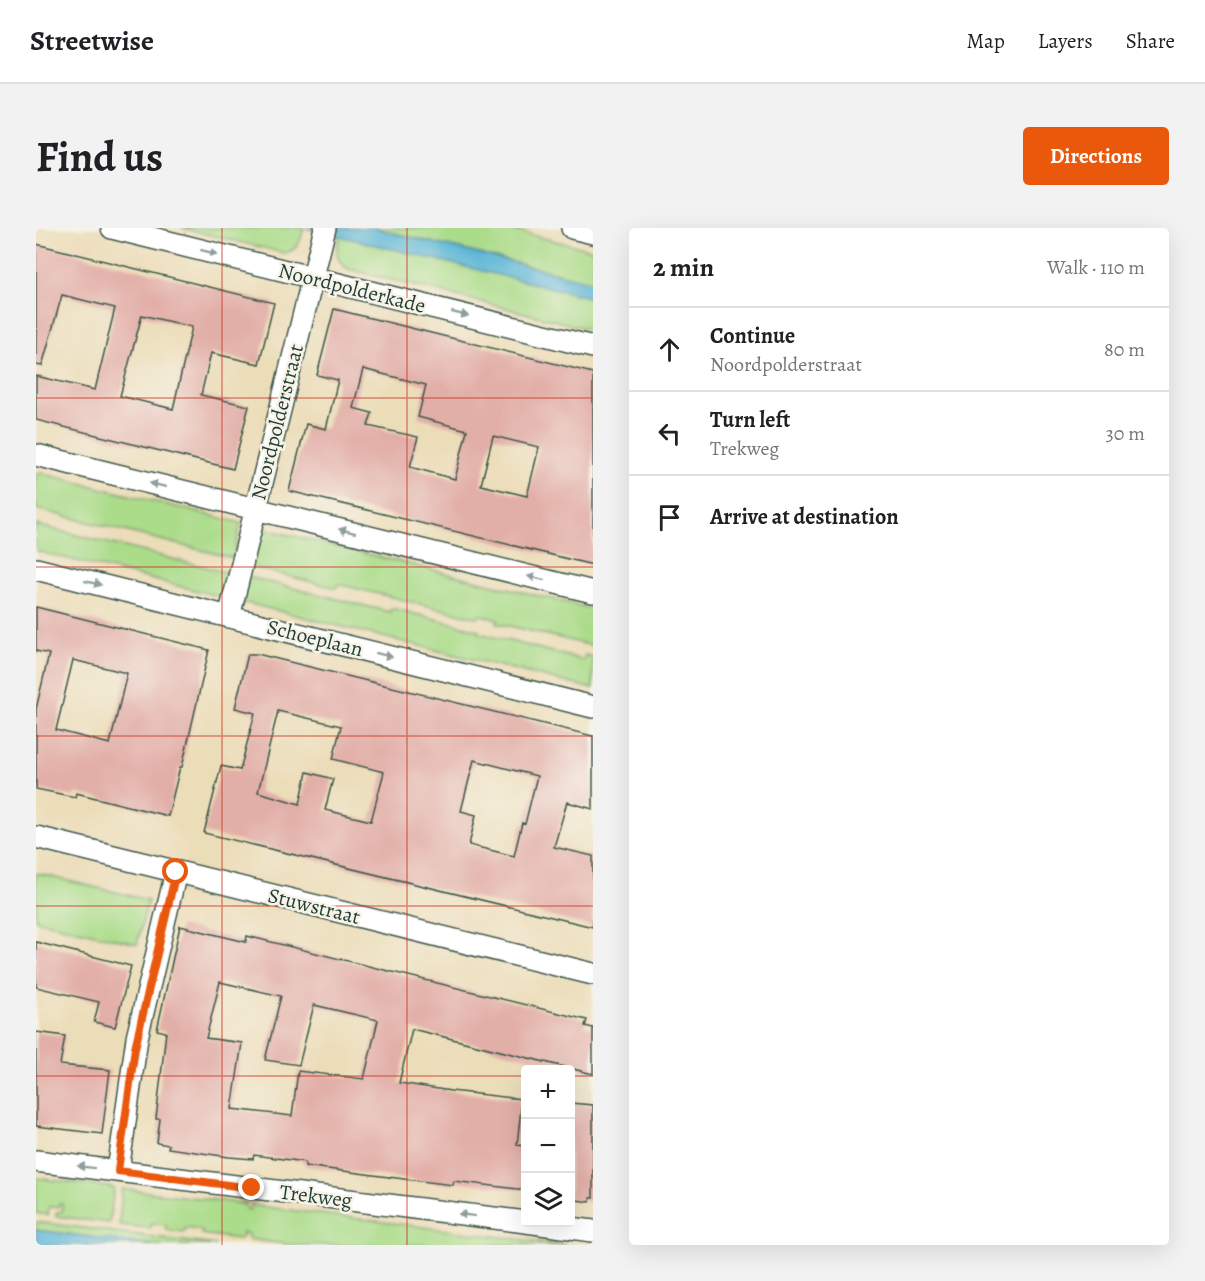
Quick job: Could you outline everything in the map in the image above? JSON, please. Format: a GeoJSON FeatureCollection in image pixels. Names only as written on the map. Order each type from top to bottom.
{"type":"FeatureCollection","features":[{"type":"Feature","properties":{"kind":"street","name":"Noordpolderkade"},"geometry":{"type":"LineString","coordinates":[[112,228],[593,347]]}},
{"type":"Feature","properties":{"kind":"street"},"geometry":{"type":"LineString","coordinates":[[572,228],[593,233]]}},
{"type":"Feature","properties":{"kind":"street","name":"Noordpolderstraat"},"geometry":{"type":"LineString","coordinates":[[229,617],[324,231]]}},
{"type":"Feature","properties":{"kind":"street"},"geometry":{"type":"LineString","coordinates":[[36,455],[593,592]]}},
{"type":"Feature","properties":{"kind":"street","name":"Schoeplaan"},"geometry":{"type":"LineString","coordinates":[[36,569],[593,707]]}},
{"type":"Feature","properties":{"kind":"street","name":"Stuwstraat"},"geometry":{"type":"LineString","coordinates":[[36,837],[593,974]]}},
{"type":"Feature","properties":{"kind":"street"},"geometry":{"type":"LineString","coordinates":[[118,1171],[135,1048],[176,872]]}},
{"type":"Feature","properties":{"kind":"street","name":"Trekweg"},"geometry":{"type":"LineString","coordinates":[[36,1161],[521,1221]]}},
{"type":"Feature","properties":{"kind":"street","name":"Trekweg"},"geometry":{"type":"LineString","coordinates":[[563,1227],[593,1231]]}},
{"type":"Feature","properties":{"kind":"green space"},"geometry":{"type":"Polygon","coordinates":[[[182,228],[304,228],[296,247],[284,253],[182,228]]]}},
{"type":"Feature","properties":{"kind":"green space"},"geometry":{"type":"Polygon","coordinates":[[[374,228],[503,228],[593,250],[593,282],[374,228]]]}},
{"type":"Feature","properties":{"kind":"green space"},"geometry":{"type":"Polygon","coordinates":[[[340,236],[593,298],[593,330],[348,269],[340,262],[337,254],[340,236]]]}},
{"type":"Feature","properties":{"kind":"green space"},"geometry":{"type":"Polygon","coordinates":[[[36,472],[241,523],[233,558],[36,509],[36,472]]]}},
{"type":"Feature","properties":{"kind":"green space"},"geometry":{"type":"Polygon","coordinates":[[[36,525],[229,573],[223,597],[36,551],[36,525]]]}},
{"type":"Feature","properties":{"kind":"green space"},"geometry":{"type":"Polygon","coordinates":[[[257,527],[593,609],[593,646],[497,623],[498,619],[480,615],[478,618],[338,584],[336,588],[247,566],[257,527]]]}},
{"type":"Feature","properties":{"kind":"green space"},"geometry":{"type":"Polygon","coordinates":[[[244,576],[390,612],[391,608],[583,660],[585,655],[593,657],[593,689],[238,601],[244,576]]]}},
{"type":"Feature","properties":{"kind":"green space"},"geometry":{"type":"Polygon","coordinates":[[[36,873],[148,900],[137,944],[36,920],[36,873]]]}},
{"type":"Feature","properties":{"kind":"green space"},"geometry":{"type":"Polygon","coordinates":[[[36,1178],[114,1188],[109,1223],[56,1216],[56,1212],[62,1212],[62,1204],[58,1207],[49,1207],[48,1215],[36,1213],[36,1178]]]}},
{"type":"Feature","properties":{"kind":"green space"},"geometry":{"type":"Polygon","coordinates":[[[122,1189],[246,1204],[246,1209],[250,1210],[251,1205],[565,1245],[292,1245],[248,1239],[248,1234],[242,1233],[239,1239],[201,1234],[202,1230],[186,1227],[185,1232],[166,1230],[166,1225],[150,1223],[150,1228],[119,1225],[122,1189]]]}},
{"type":"Feature","properties":{"kind":"green space"},"geometry":{"type":"Polygon","coordinates":[[[36,1222],[216,1245],[152,1245],[36,1230],[36,1222]]]}},
{"type":"Feature","properties":{"kind":"water"},"geometry":{"type":"Polygon","coordinates":[[[306,228],[374,228],[593,282],[593,298],[306,228]]]}},
{"type":"Feature","properties":{"kind":"water"},"geometry":{"type":"Polygon","coordinates":[[[36,1230],[152,1245],[36,1245],[36,1230]]]}},
{"type":"Feature","properties":{"kind":"building"},"geometry":{"type":"Polygon","coordinates":[[[36,244],[274,303],[259,364],[211,353],[201,395],[249,406],[233,469],[36,420],[36,376],[95,390],[115,308],[62,295],[42,366],[36,365],[36,244]],[[142,315],[120,396],[173,409],[192,327],[142,315]]]}},
{"type":"Feature","properties":{"kind":"building"},"geometry":{"type":"Polygon","coordinates":[[[334,309],[593,373],[593,565],[289,491],[306,424],[326,429],[338,380],[317,375],[334,309]],[[363,369],[353,408],[372,413],[368,426],[418,437],[410,467],[455,479],[467,430],[418,417],[426,385],[363,369]],[[493,436],[481,485],[527,496],[539,447],[493,436]]]}},
{"type":"Feature","properties":{"kind":"building"},"geometry":{"type":"Polygon","coordinates":[[[36,607],[209,650],[182,767],[180,767],[168,816],[76,793],[75,797],[36,789],[36,709],[49,654],[36,651],[36,607]],[[73,660],[56,730],[110,744],[127,673],[73,660]]]}},
{"type":"Feature","properties":{"kind":"building"},"geometry":{"type":"Polygon","coordinates":[[[248,654],[257,654],[593,736],[593,809],[567,802],[554,847],[593,856],[593,927],[204,833],[221,766],[240,770],[255,713],[235,708],[248,654]],[[278,711],[258,792],[300,804],[307,772],[333,779],[325,810],[371,821],[384,772],[333,759],[341,726],[278,711]],[[474,760],[461,811],[476,815],[469,845],[514,856],[537,776],[474,760]]]}},
{"type":"Feature","properties":{"kind":"building"},"geometry":{"type":"Polygon","coordinates":[[[180,926],[246,942],[247,936],[587,1020],[585,1026],[593,1028],[593,1074],[575,1070],[575,1065],[557,1065],[412,1029],[399,1083],[521,1099],[517,1145],[521,1146],[521,1189],[454,1181],[453,1185],[305,1166],[305,1162],[254,1155],[253,1159],[229,1157],[168,1148],[169,1145],[157,1143],[160,1119],[156,1119],[166,1032],[157,1030],[180,926]],[[220,982],[206,1038],[242,1043],[232,1109],[292,1116],[298,1071],[364,1079],[378,1020],[314,1005],[299,1065],[265,1060],[281,996],[220,982]]]}},
{"type":"Feature","properties":{"kind":"building"},"geometry":{"type":"Polygon","coordinates":[[[36,942],[131,966],[115,1027],[94,1022],[99,1002],[36,987],[36,942]]]}},
{"type":"Feature","properties":{"kind":"building"},"geometry":{"type":"Polygon","coordinates":[[[36,1032],[65,1036],[60,1065],[110,1070],[102,1134],[36,1126],[36,1032]]]}},
{"type":"Feature","properties":{"kind":"building"},"geometry":{"type":"Polygon","coordinates":[[[575,1103],[593,1105],[593,1198],[590,1198],[590,1202],[575,1200],[575,1103]]]}},
{"type":"Feature","properties":{"kind":"route"},"geometry":{"type":"LineString","coordinates":[[176,872],[135,1048],[118,1171],[252,1188]]}}]}
